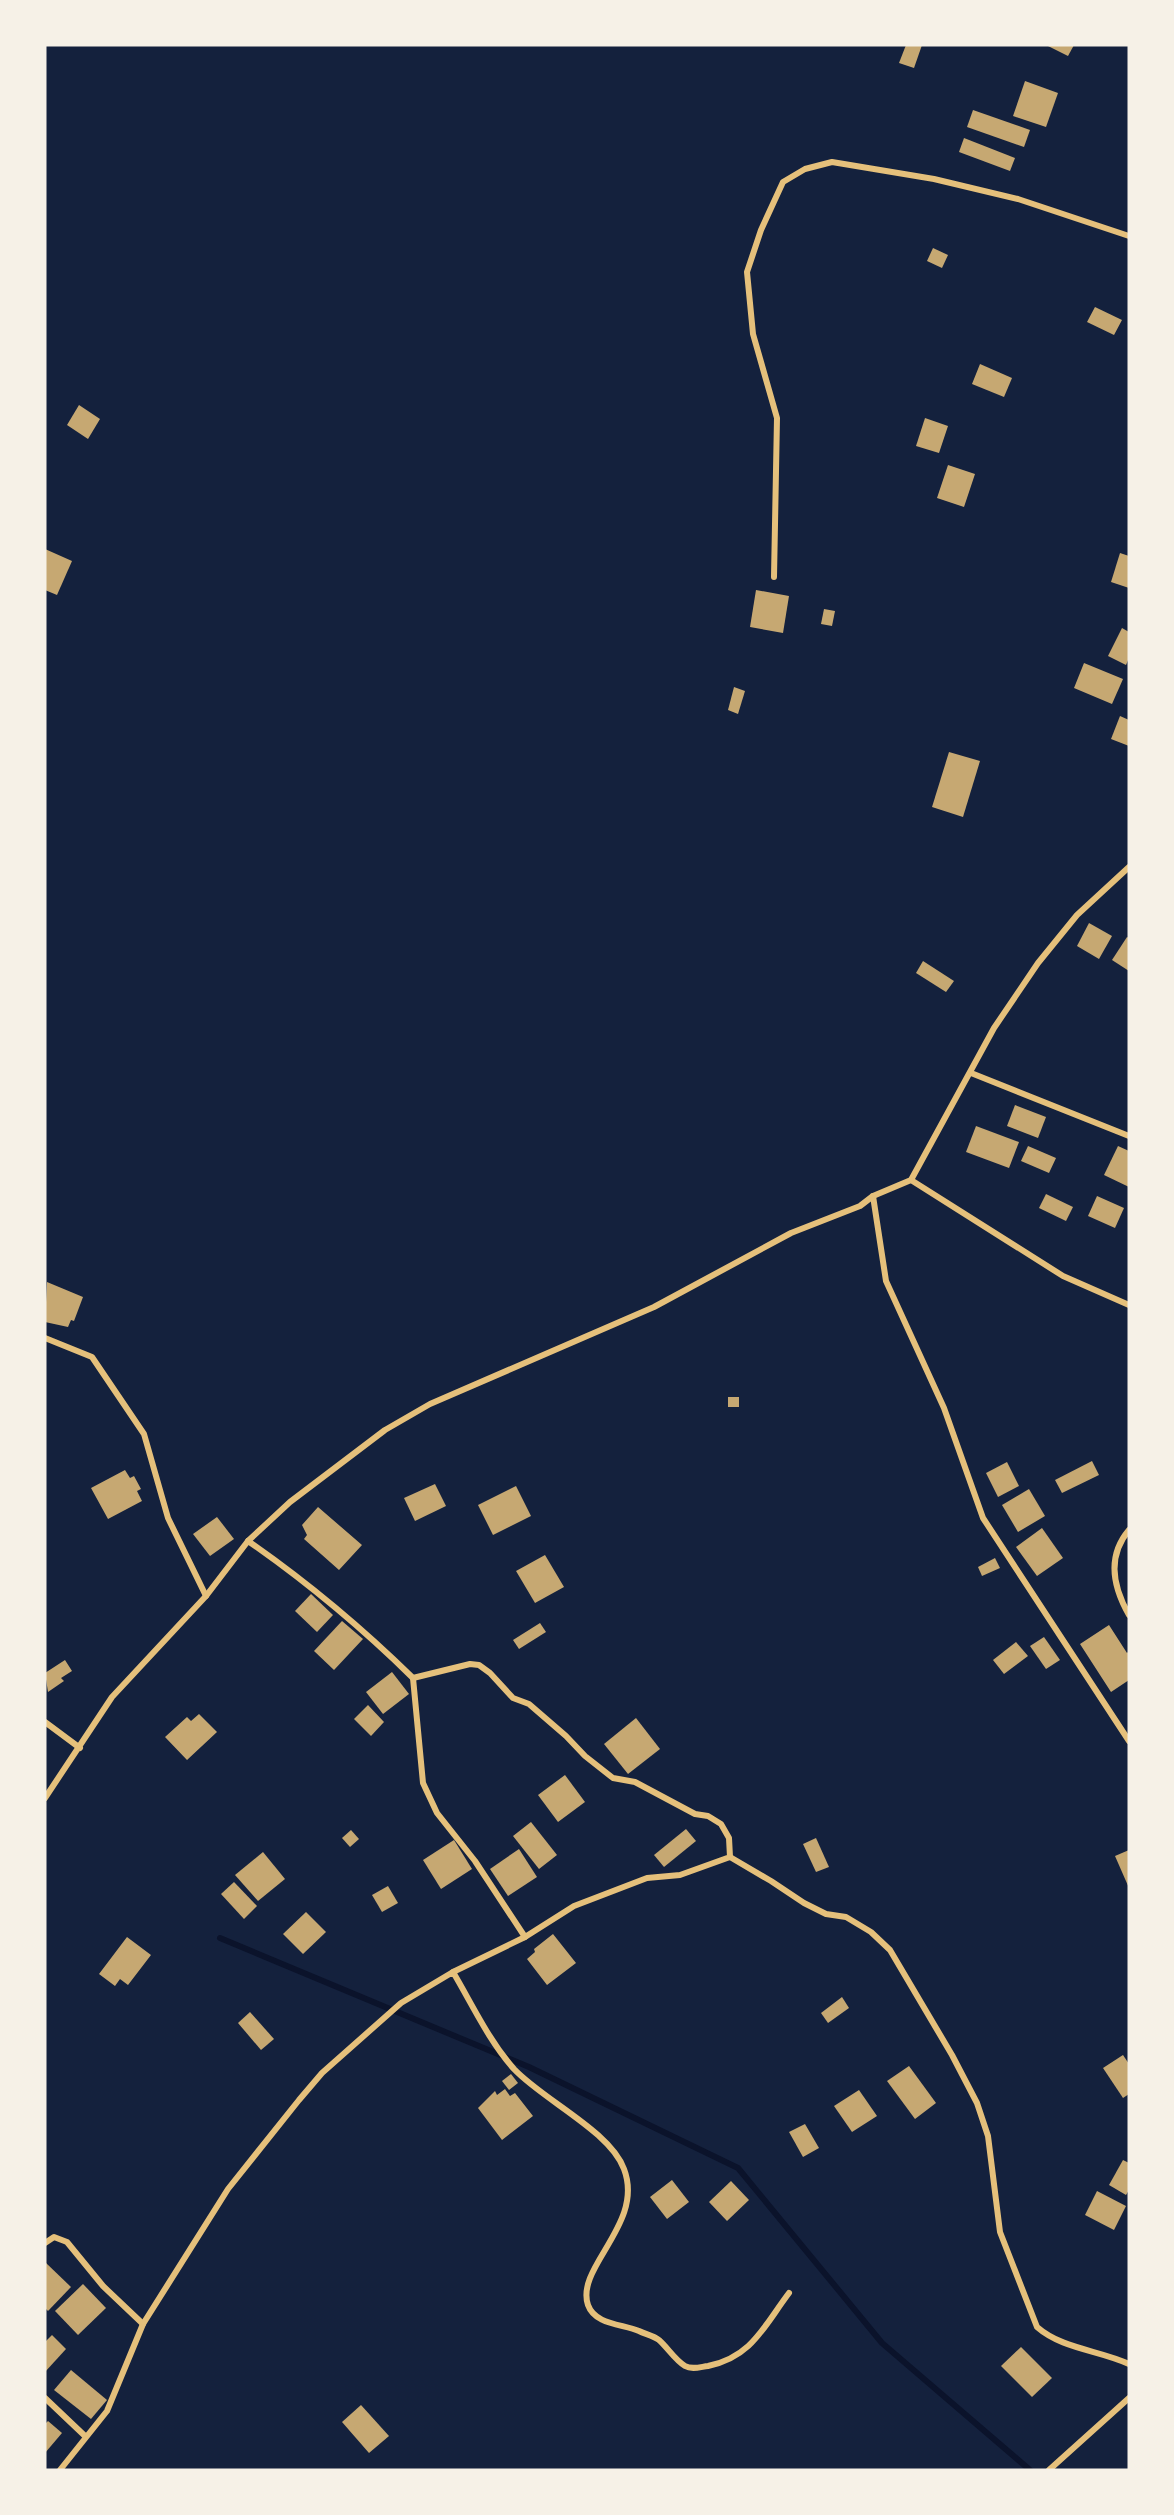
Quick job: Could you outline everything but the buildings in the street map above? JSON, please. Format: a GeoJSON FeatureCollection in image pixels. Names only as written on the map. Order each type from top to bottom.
{"type":"FeatureCollection","features":[{"type":"Feature","properties":{"kind":"street"},"geometry":{"type":"LineString","coordinates":[[774,576],[777,418],[753,334],[747,272],[761,230],[783,182],[805,169],[832,162],[934,179],[1018,199],[1129,236]]}},
{"type":"Feature","properties":{"kind":"street"},"geometry":{"type":"LineString","coordinates":[[45,1798],[112,1697],[206,1596],[248,1541],[290,1502],[385,1430],[430,1404],[654,1307],[791,1233],[860,1206],[873,1196],[911,1180],[994,1028],[1038,963],[1077,915],[1129,867]]}},
{"type":"Feature","properties":{"kind":"street"},"geometry":{"type":"LineString","coordinates":[[971,1073],[1129,1136]]}},
{"type":"Feature","properties":{"kind":"street"},"geometry":{"type":"LineString","coordinates":[[911,1180],[1063,1276],[1129,1305]]}},
{"type":"Feature","properties":{"kind":"street"},"geometry":{"type":"LineString","coordinates":[[873,1196],[886,1281],[944,1408],[983,1518],[1129,1741]]}},
{"type":"Feature","properties":{"kind":"street"},"geometry":{"type":"LineString","coordinates":[[45,1338],[92,1358],[144,1434],[168,1518],[206,1596]]}},
{"type":"Feature","properties":{"kind":"street"},"geometry":{"type":"LineString","coordinates":[[1129,1530],[1120,1541],[1114,1556],[1120,1600],[1129,1615]]}},
{"type":"Feature","properties":{"kind":"street"},"geometry":{"type":"LineString","coordinates":[[248,1541],[303,1581],[378,1643],[413,1678],[423,1783],[437,1813],[475,1861],[525,1937]]}},
{"type":"Feature","properties":{"kind":"street"},"geometry":{"type":"LineString","coordinates":[[413,1678],[470,1664],[479,1665],[513,1698],[529,1704],[549,1720],[585,1756],[613,1778],[635,1782],[694,1814],[708,1816],[721,1824],[729,1838],[730,1857]]}},
{"type":"Feature","properties":{"kind":"street"},"geometry":{"type":"LineString","coordinates":[[45,1722],[80,1748]]}},
{"type":"Feature","properties":{"kind":"street"},"geometry":{"type":"LineString","coordinates":[[60,2470],[107,2411],[143,2324],[228,2189],[322,2073],[401,2003],[453,1972],[525,1937],[584,1902],[647,1878],[680,1875],[730,1857]]}},
{"type":"Feature","properties":{"kind":"street"},"geometry":{"type":"LineString","coordinates":[[730,1857],[804,1904],[826,1914],[846,1917],[863,1927],[890,1950],[952,2055],[977,2103],[988,2136],[1000,2232],[1037,2327],[1050,2338],[1108,2354],[1129,2364]]}},
{"type":"Feature","properties":{"kind":"street"},"geometry":{"type":"LineString","coordinates":[[453,1972],[499,2049],[514,2068],[565,2111],[601,2137],[624,2169],[627,2192],[626,2214],[588,2286],[588,2304],[595,2316],[658,2339],[686,2366],[695,2368],[738,2356],[755,2343],[789,2293]]}},
{"type":"Feature","properties":{"kind":"street"},"geometry":{"type":"LineString","coordinates":[[45,2243],[54,2237],[67,2242],[103,2286],[143,2324]]}},
{"type":"Feature","properties":{"kind":"street"},"geometry":{"type":"LineString","coordinates":[[45,2398],[85,2436]]}},
{"type":"Feature","properties":{"kind":"street"},"geometry":{"type":"LineString","coordinates":[[1049,2470],[1129,2398]]}},
{"type":"Feature","properties":{"kind":"waterway"},"geometry":{"type":"LineString","coordinates":[[220,1938],[529,2067],[738,2168],[882,2343],[1030,2470]]}}]}
